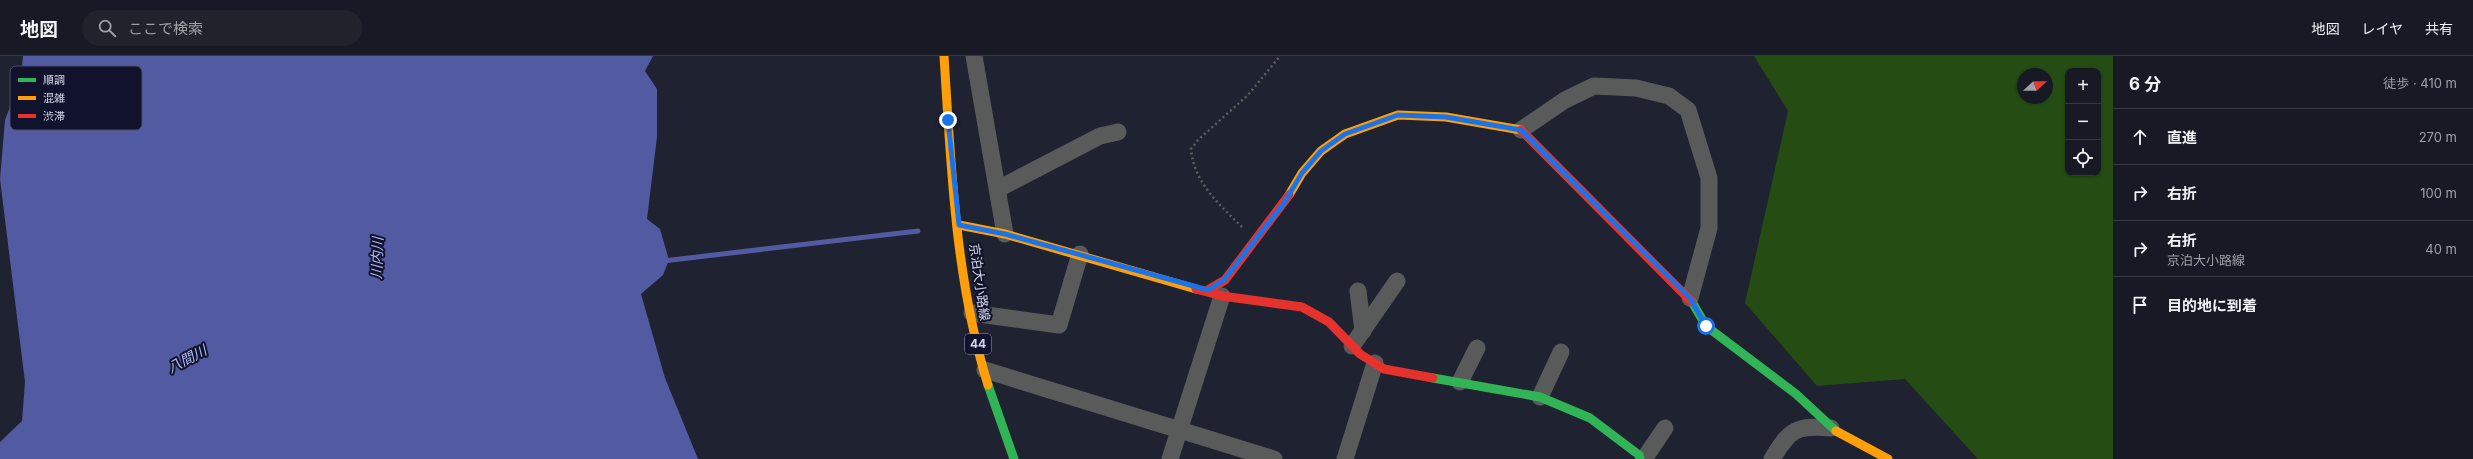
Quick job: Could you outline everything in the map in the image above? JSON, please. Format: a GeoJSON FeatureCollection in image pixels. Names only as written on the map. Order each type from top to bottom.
{"type":"FeatureCollection","features":[{"type":"Feature","properties":{"kind":"street","name":"京泊大小路線"},"geometry":{"type":"LineString","coordinates":[[944,56],[959,225],[974,332],[1002,429],[1014,459]]}},
{"type":"Feature","properties":{"kind":"street"},"geometry":{"type":"LineString","coordinates":[[974,56],[1005,234]]}},
{"type":"Feature","properties":{"kind":"street"},"geometry":{"type":"LineString","coordinates":[[1521,130],[1565,100],[1594,86],[1636,88],[1669,96],[1688,110],[1709,178],[1709,228],[1690,298]]}},
{"type":"Feature","properties":{"kind":"street"},"geometry":{"type":"LineString","coordinates":[[1170,459],[1215,293],[1254,240],[1284,203],[1302,173],[1321,151],[1345,134],[1398,115],[1446,117],[1521,130],[1690,298],[1706,326],[1796,394],[1831,428],[1888,459]]}},
{"type":"Feature","properties":{"kind":"street"},"geometry":{"type":"LineString","coordinates":[[998,189],[1100,136],[1118,132]]}},
{"type":"Feature","properties":{"kind":"street"},"geometry":{"type":"LineString","coordinates":[[959,225],[1005,234],[1215,293],[1302,307],[1329,322],[1352,346],[1384,369],[1540,397],[1590,418],[1639,455],[1640,459]]}},
{"type":"Feature","properties":{"kind":"street"},"geometry":{"type":"LineString","coordinates":[[972,314],[1059,325],[1080,254]]}},
{"type":"Feature","properties":{"kind":"street"},"geometry":{"type":"LineString","coordinates":[[1352,346],[1397,281]]}},
{"type":"Feature","properties":{"kind":"street"},"geometry":{"type":"LineString","coordinates":[[1358,291],[1363,331]]}},
{"type":"Feature","properties":{"kind":"street"},"geometry":{"type":"LineString","coordinates":[[1460,382],[1476,348]]}},
{"type":"Feature","properties":{"kind":"street"},"geometry":{"type":"LineString","coordinates":[[1540,397],[1561,352]]}},
{"type":"Feature","properties":{"kind":"street"},"geometry":{"type":"LineString","coordinates":[[1345,459],[1375,363]]}},
{"type":"Feature","properties":{"kind":"street"},"geometry":{"type":"LineString","coordinates":[[986,370],[1274,459]]}},
{"type":"Feature","properties":{"kind":"street"},"geometry":{"type":"LineString","coordinates":[[1772,459],[1784,440],[1796,430],[1808,426],[1831,428]]}},
{"type":"Feature","properties":{"kind":"street"},"geometry":{"type":"LineString","coordinates":[[1644,459],[1665,428]]}},
{"type":"Feature","properties":{"kind":"path"},"geometry":{"type":"LineString","coordinates":[[1254,240],[1201,185],[1192,160],[1191,149],[1198,140],[1248,96],[1280,56]]}},
{"type":"Feature","properties":{"kind":"green space"},"geometry":{"type":"Polygon","coordinates":[[[1754,56],[2113,56],[2113,459],[1978,459],[1905,379],[1817,386],[1745,303],[1788,111],[1754,56]]]}},
{"type":"Feature","properties":{"kind":"water"},"geometry":{"type":"Polygon","coordinates":[[[23,56],[653,56],[645,71],[657,89],[657,137],[647,219],[660,229],[669,260],[663,275],[641,294],[665,378],[698,459],[0,459],[0,442],[22,421],[25,382],[0,179],[5,120],[10,107],[10,130],[142,130],[142,66],[22,66],[23,56]]]}},
{"type":"Feature","properties":{"kind":"waterway"},"geometry":{"type":"LineString","coordinates":[[663,261],[918,231]]}},
{"type":"Feature","properties":{"kind":"traffic: fast"},"geometry":{"type":"LineString","coordinates":[[1692,302],[1706,326],[1796,394],[1836,431]]}},
{"type":"Feature","properties":{"kind":"traffic: fast"},"geometry":{"type":"LineString","coordinates":[[1433,378],[1540,397],[1590,418],[1639,455],[1640,459]]}},
{"type":"Feature","properties":{"kind":"traffic: fast"},"geometry":{"type":"LineString","coordinates":[[988,385],[1014,459]]}},
{"type":"Feature","properties":{"kind":"traffic: slow"},"geometry":{"type":"LineString","coordinates":[[944,56],[952,180],[961,263],[977,345],[988,385]]}},
{"type":"Feature","properties":{"kind":"traffic: slow"},"geometry":{"type":"LineString","coordinates":[[1289,195],[1302,173],[1321,151],[1345,134],[1398,115],[1446,117],[1521,130]]}},
{"type":"Feature","properties":{"kind":"traffic: slow"},"geometry":{"type":"LineString","coordinates":[[959,225],[1005,234],[1196,289]]}},
{"type":"Feature","properties":{"kind":"traffic: slow"},"geometry":{"type":"LineString","coordinates":[[1836,431],[1888,459]]}},
{"type":"Feature","properties":{"kind":"traffic: jam"},"geometry":{"type":"LineString","coordinates":[[1521,130],[1692,302]]}},
{"type":"Feature","properties":{"kind":"traffic: jam"},"geometry":{"type":"LineString","coordinates":[[1208,290],[1225,280],[1289,195]]}},
{"type":"Feature","properties":{"kind":"traffic: jam"},"geometry":{"type":"LineString","coordinates":[[1196,289],[1222,296],[1302,307],[1329,322],[1360,354],[1384,369],[1433,378]]}},
{"type":"Feature","properties":{"kind":"route"},"geometry":{"type":"LineString","coordinates":[[948,120],[959,225],[1005,234],[1208,290],[1224,280],[1284,203],[1302,173],[1321,151],[1345,134],[1398,115],[1446,117],[1521,130],[1690,298],[1706,326]]}},
{"type":"Feature","properties":{"kind":"water label","name":"川内川"},"geometry":{"type":"Point","coordinates":[377,258]}},
{"type":"Feature","properties":{"kind":"water label","name":"八間川"},"geometry":{"type":"Point","coordinates":[187,359]}}]}
